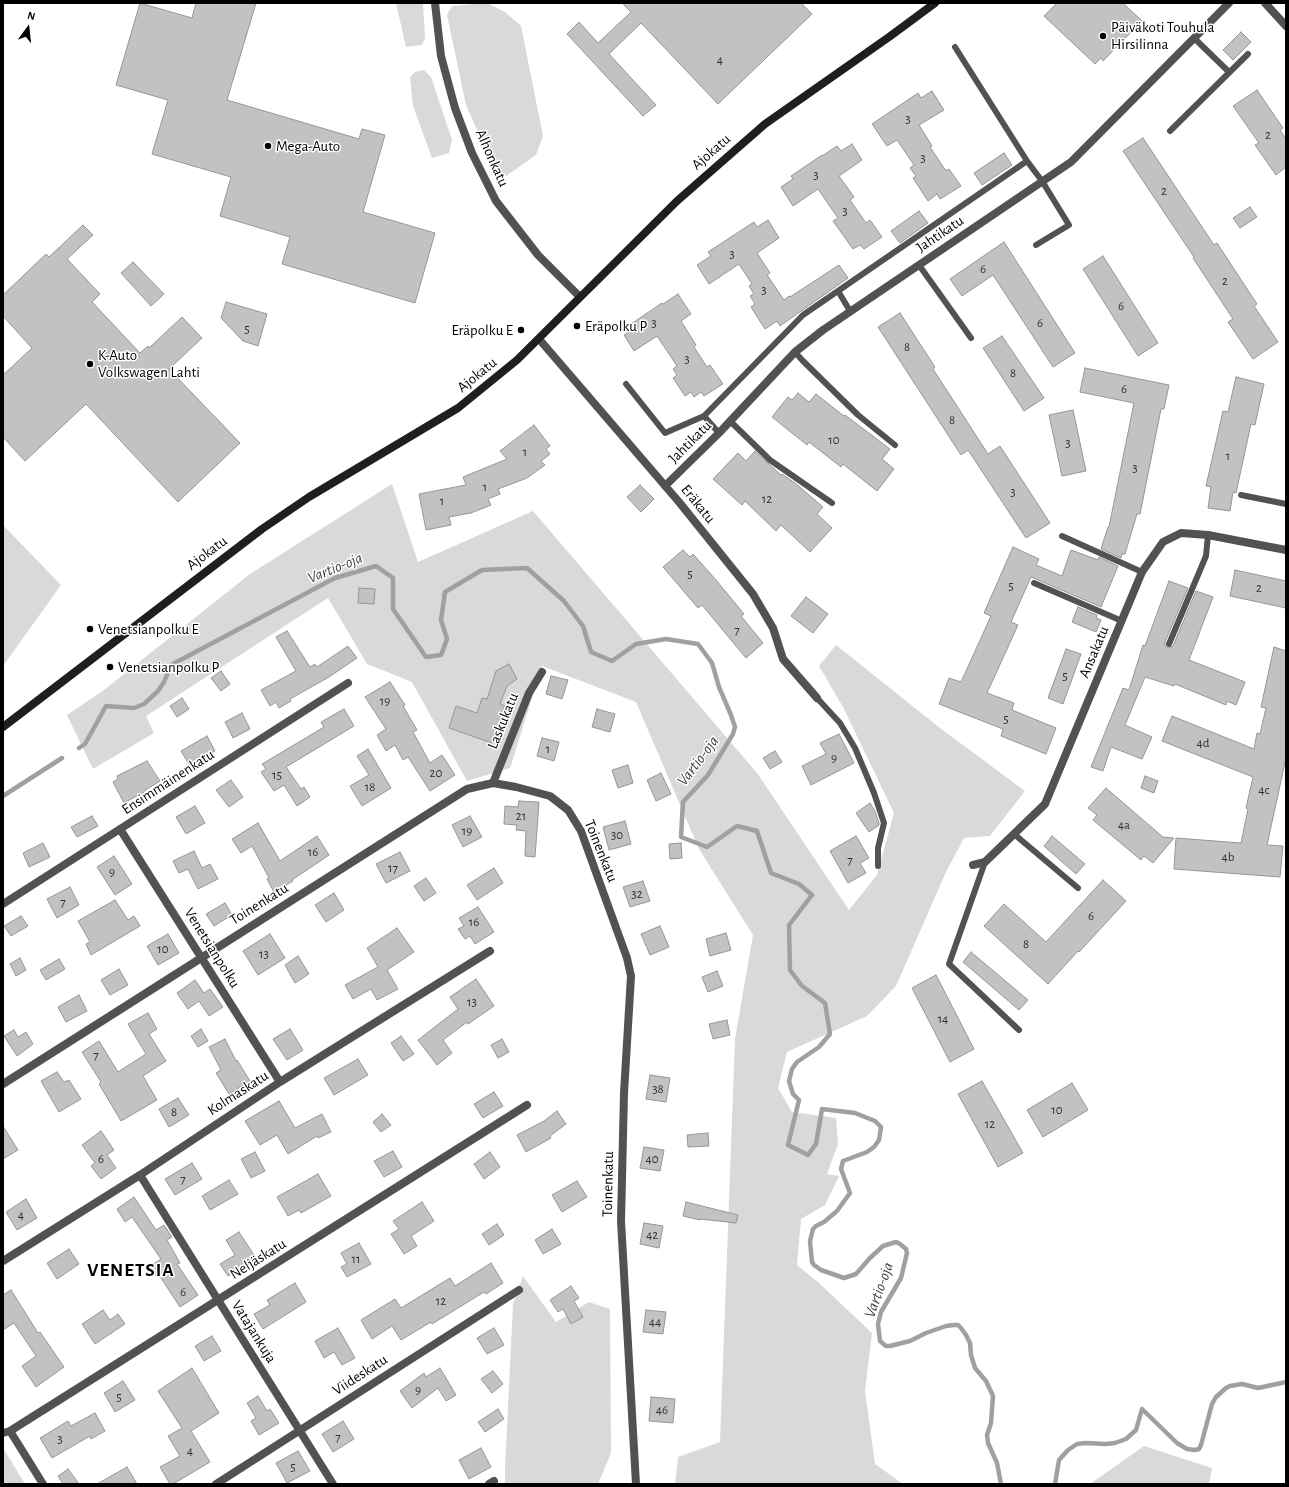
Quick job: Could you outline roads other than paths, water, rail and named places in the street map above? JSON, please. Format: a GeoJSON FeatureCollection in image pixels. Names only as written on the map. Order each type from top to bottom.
{"type":"FeatureCollection","features":[{"type":"Feature","properties":{"kind":"street","name":"Alhonkatu"},"geometry":{"type":"LineString","coordinates":[[435,3],[441,56],[455,108],[472,153],[496,202],[538,255],[580,297]]}},
{"type":"Feature","properties":{"kind":"street","name":"Ajokatu"},"geometry":{"type":"LineString","coordinates":[[3,727],[262,530],[309,497],[458,408],[517,360],[677,201],[765,124],[935,3]]}},
{"type":"Feature","properties":{"kind":"street","name":"Jahtikatu"},"geometry":{"type":"LineString","coordinates":[[665,486],[719,433],[795,352],[850,311],[1071,162],[1229,3]]}},
{"type":"Feature","properties":{"kind":"street"},"geometry":{"type":"LineString","coordinates":[[1265,3],[1286,26]]}},
{"type":"Feature","properties":{"kind":"street","name":"Eräkatu"},"geometry":{"type":"LineString","coordinates":[[539,339],[665,486],[753,594],[773,628],[783,659],[817,698]]}},
{"type":"Feature","properties":{"kind":"street","name":"Ansakatu"},"geometry":{"type":"LineString","coordinates":[[973,865],[985,862],[1044,804],[1142,572],[1163,542],[1181,533],[1208,535],[1286,550]]}},
{"type":"Feature","properties":{"kind":"street","name":"Laskukatu"},"geometry":{"type":"LineString","coordinates":[[493,783],[528,693],[542,672]]}},
{"type":"Feature","properties":{"kind":"street","name":"Ensimmäinenkatu"},"geometry":{"type":"LineString","coordinates":[[3,904],[348,683]]}},
{"type":"Feature","properties":{"kind":"street","name":"Toinenkatu"},"geometry":{"type":"LineString","coordinates":[[3,1084],[467,788],[493,783],[516,786],[550,796],[568,810],[581,831],[627,958],[631,976],[624,1093],[621,1221],[636,1484]]}},
{"type":"Feature","properties":{"kind":"street","name":"Venetsianpolku"},"geometry":{"type":"LineString","coordinates":[[120,829],[280,1082]]}},
{"type":"Feature","properties":{"kind":"street","name":"Kolmaskatu"},"geometry":{"type":"LineString","coordinates":[[3,1261],[140,1174],[280,1082],[490,951]]}},
{"type":"Feature","properties":{"kind":"street","name":"Neljäskatu"},"geometry":{"type":"LineString","coordinates":[[6,1432],[218,1301],[527,1105]]}},
{"type":"Feature","properties":{"kind":"street","name":"Vatajankuja"},"geometry":{"type":"LineString","coordinates":[[140,1174],[333,1484]]}},
{"type":"Feature","properties":{"kind":"street","name":"Viideskatu"},"geometry":{"type":"LineString","coordinates":[[216,1484],[519,1290]]}},
{"type":"Feature","properties":{"kind":"street"},"geometry":{"type":"LineString","coordinates":[[6,1432],[43,1484]]}},
{"type":"Feature","properties":{"kind":"lane"},"geometry":{"type":"LineString","coordinates":[[1194,38],[1229,72]]}},
{"type":"Feature","properties":{"kind":"lane"},"geometry":{"type":"LineString","coordinates":[[955,47],[1026,161],[1042,181],[1070,225],[1036,245]]}},
{"type":"Feature","properties":{"kind":"lane"},"geometry":{"type":"LineString","coordinates":[[1170,131],[1248,54]]}},
{"type":"Feature","properties":{"kind":"lane"},"geometry":{"type":"LineString","coordinates":[[626,384],[665,433],[704,416],[803,315],[1026,161]]}},
{"type":"Feature","properties":{"kind":"lane"},"geometry":{"type":"LineString","coordinates":[[919,265],[971,338]]}},
{"type":"Feature","properties":{"kind":"lane"},"geometry":{"type":"LineString","coordinates":[[838,291],[850,311]]}},
{"type":"Feature","properties":{"kind":"lane"},"geometry":{"type":"LineString","coordinates":[[795,352],[858,415],[895,445]]}},
{"type":"Feature","properties":{"kind":"lane"},"geometry":{"type":"LineString","coordinates":[[704,416],[719,433]]}},
{"type":"Feature","properties":{"kind":"lane"},"geometry":{"type":"LineString","coordinates":[[730,421],[770,460],[832,503]]}},
{"type":"Feature","properties":{"kind":"lane"},"geometry":{"type":"LineString","coordinates":[[1240,495],[1286,504]]}},
{"type":"Feature","properties":{"kind":"lane"},"geometry":{"type":"LineString","coordinates":[[1169,644],[1206,556],[1208,535]]}},
{"type":"Feature","properties":{"kind":"lane"},"geometry":{"type":"LineString","coordinates":[[1062,536],[1142,572]]}},
{"type":"Feature","properties":{"kind":"lane"},"geometry":{"type":"LineString","coordinates":[[1034,584],[1122,621]]}},
{"type":"Feature","properties":{"kind":"lane"},"geometry":{"type":"LineString","coordinates":[[817,698],[840,723],[855,748],[874,793],[884,823],[878,848],[878,866]]}},
{"type":"Feature","properties":{"kind":"lane"},"geometry":{"type":"LineString","coordinates":[[1014,834],[1078,888]]}},
{"type":"Feature","properties":{"kind":"lane"},"geometry":{"type":"LineString","coordinates":[[985,862],[949,964],[1020,1030]]}},
{"type":"Feature","properties":{"kind":"waterway","name":"Vartio-oja"},"geometry":{"type":"LineString","coordinates":[[79,748],[85,744],[106,706],[134,708],[144,704],[158,691],[164,682],[171,665],[335,578],[376,566],[393,578],[393,609],[426,657],[441,655],[447,639],[441,620],[445,592],[482,570],[527,568],[564,601],[583,626],[591,652],[612,661],[636,644],[666,639],[698,644],[712,663],[719,687],[735,727],[733,734],[708,775],[683,802],[681,837],[707,847],[737,826],[757,831],[771,873],[799,884],[812,895],[789,925],[790,970],[802,986],[825,1003],[830,1034],[819,1047],[797,1062],[792,1069],[789,1081],[793,1094],[799,1100],[788,1145],[808,1155],[816,1144],[822,1109],[855,1113],[875,1121],[881,1127],[879,1140],[874,1147],[867,1152],[843,1161],[841,1169],[850,1193],[837,1211],[813,1229],[810,1241],[812,1262],[821,1270],[844,1278],[856,1274],[883,1246],[896,1242],[906,1249],[907,1253],[901,1278],[881,1312],[878,1324],[880,1341],[886,1346],[890,1346],[910,1341],[926,1333],[946,1326],[958,1325],[961,1328],[970,1343],[971,1355],[975,1368],[986,1381],[993,1396],[991,1423],[987,1435],[988,1443],[997,1463],[1001,1484]]}},
{"type":"Feature","properties":{"kind":"waterway","name":"Vartio-oja"},"geometry":{"type":"LineString","coordinates":[[3,796],[62,758]]}},
{"type":"Feature","properties":{"kind":"waterway","name":"Vartio-oja"},"geometry":{"type":"LineString","coordinates":[[1055,1484],[1059,1460],[1068,1450],[1077,1444],[1106,1444],[1115,1443],[1126,1439],[1136,1430],[1142,1409],[1177,1443],[1187,1449],[1195,1450],[1199,1449],[1201,1445],[1212,1404],[1216,1397],[1226,1388],[1242,1384],[1258,1388],[1286,1382]]}},
{"type":"Feature","properties":{"kind":"place","name":"Päiväkoti Touhula Hirsilinna"},"geometry":{"type":"Point","coordinates":[1103,36]}},
{"type":"Feature","properties":{"kind":"place","name":"Mega-Auto"},"geometry":{"type":"Point","coordinates":[268,146]}},
{"type":"Feature","properties":{"kind":"place","name":"Eräpolku P"},"geometry":{"type":"Point","coordinates":[577,326]}},
{"type":"Feature","properties":{"kind":"place","name":"Eräpolku E"},"geometry":{"type":"Point","coordinates":[521,330]}},
{"type":"Feature","properties":{"kind":"place","name":"K-Auto Volkswagen Lahti"},"geometry":{"type":"Point","coordinates":[90,364]}},
{"type":"Feature","properties":{"kind":"place","name":"Venetsianpolku E"},"geometry":{"type":"Point","coordinates":[90,629]}},
{"type":"Feature","properties":{"kind":"place","name":"Venetsianpolku P"},"geometry":{"type":"Point","coordinates":[110,667]}},
{"type":"Feature","properties":{"kind":"district","name":"VENETSIA"},"geometry":{"type":"Point","coordinates":[131,1270]}}]}
